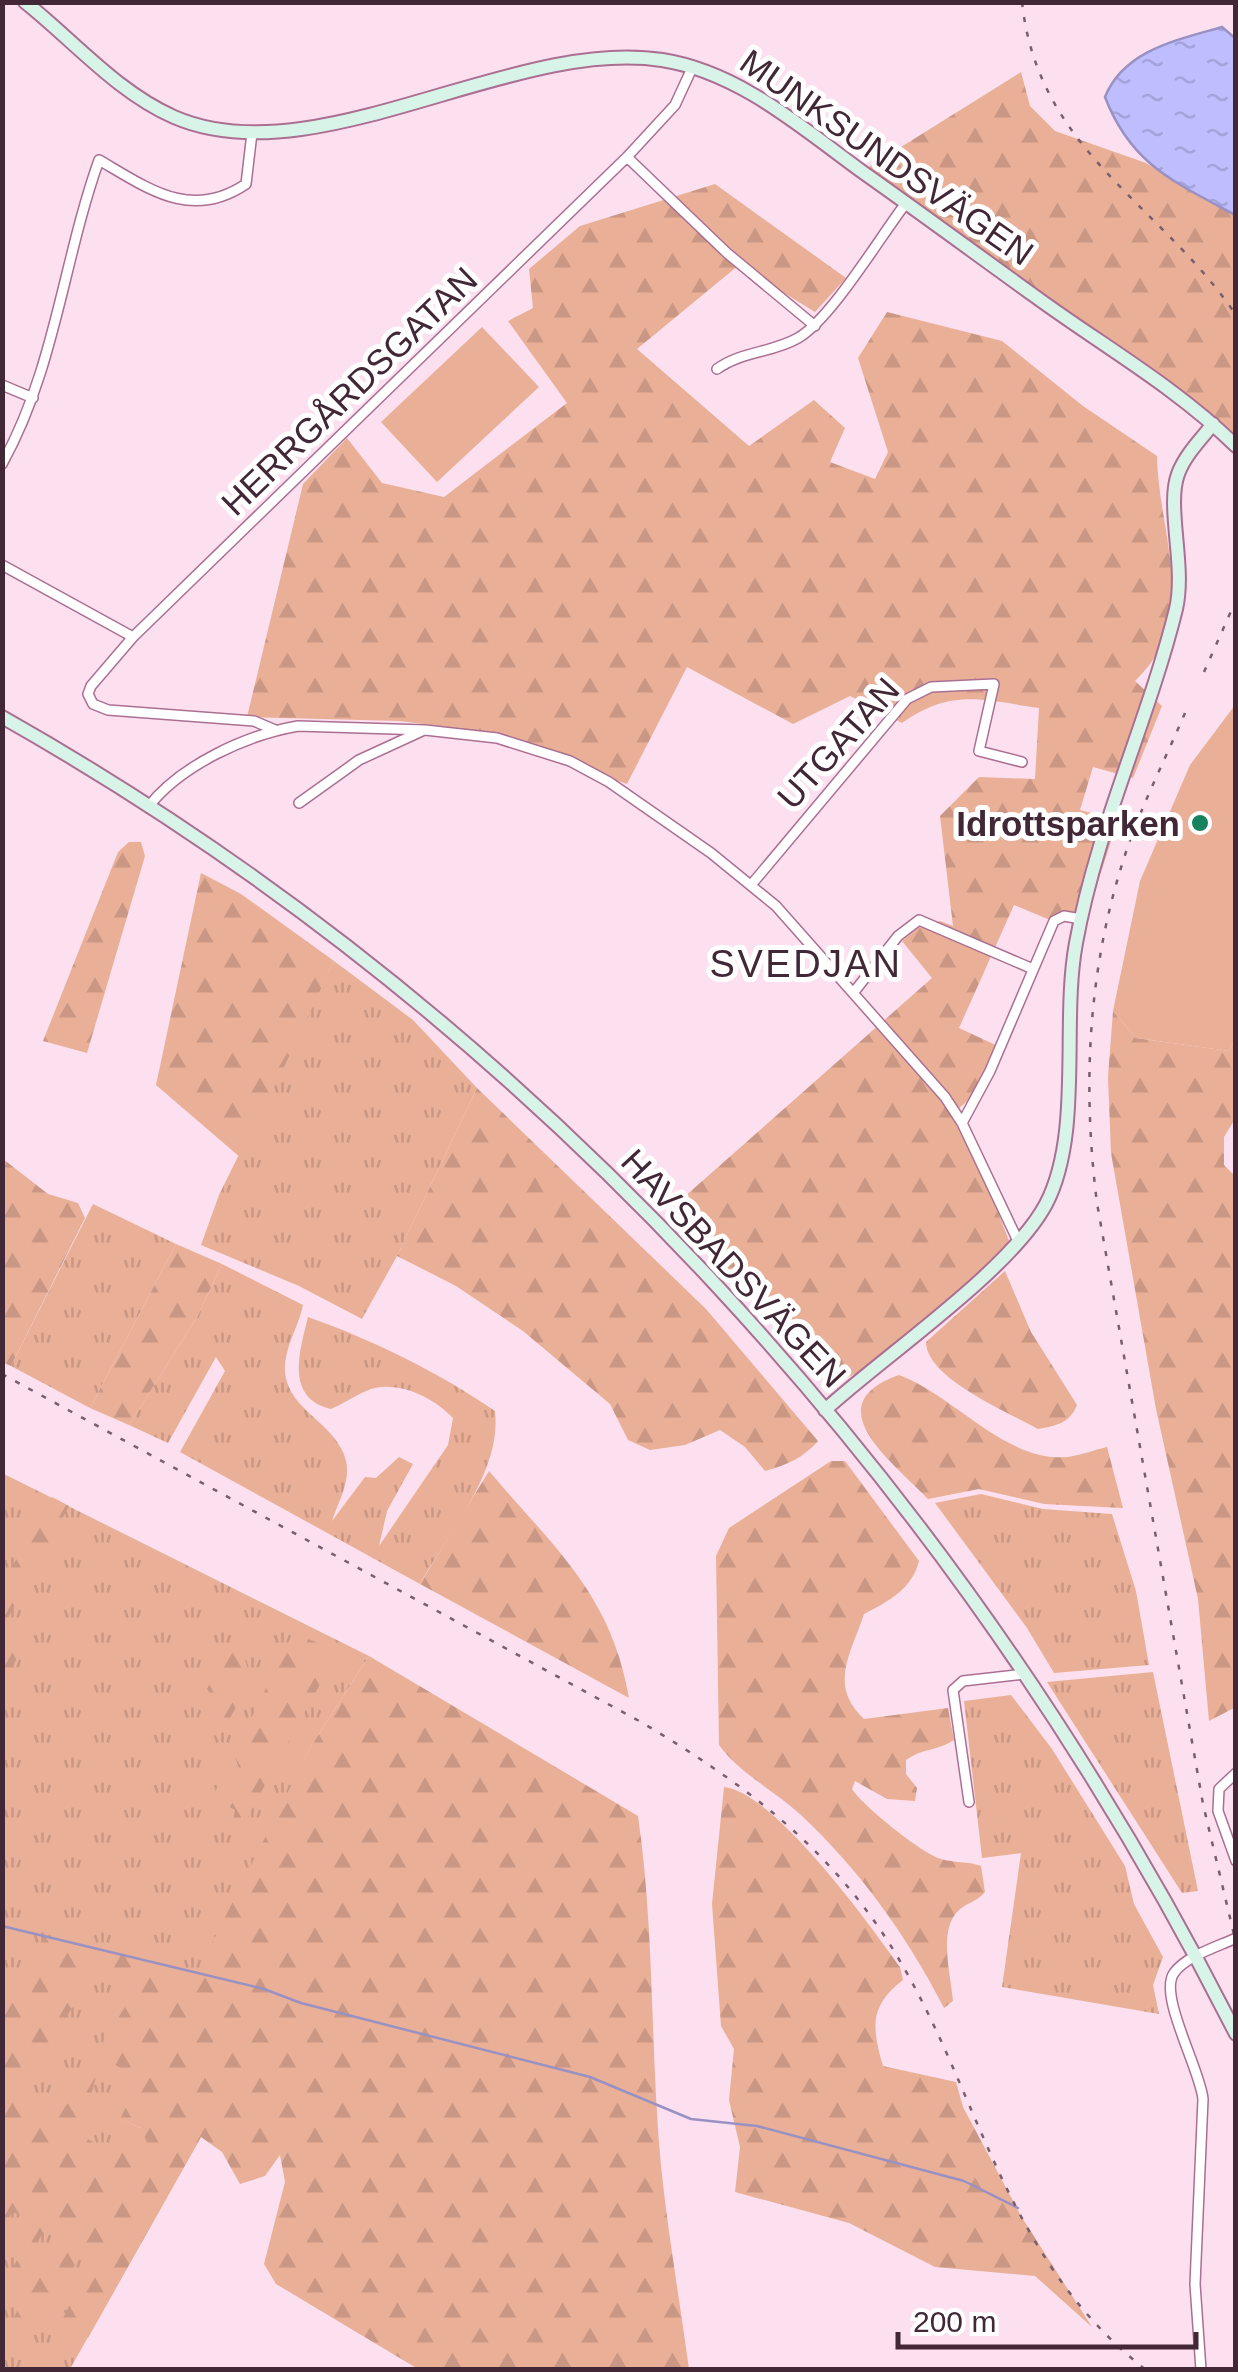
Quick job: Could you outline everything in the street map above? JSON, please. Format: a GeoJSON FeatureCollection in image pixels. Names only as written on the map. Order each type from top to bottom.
{"type":"FeatureCollection","features":[{"type":"Feature","properties":{"kind":"street","name":"MUNKSUNDSVÄGEN"},"geometry":{"type":"LineString","coordinates":[[25,2],[144,102],[208,128],[252,133],[312,126],[580,61],[628,57],[693,66],[736,84],[1212,424],[1236,446]]}},
{"type":"Feature","properties":{"kind":"street","name":"HERRGÅRDSGATAN"},"geometry":{"type":"LineString","coordinates":[[274,730],[254,720],[108,710],[89,699],[91,686],[134,636],[627,157],[675,106],[693,66]]}},
{"type":"Feature","properties":{"kind":"street"},"geometry":{"type":"LineString","coordinates":[[2,464],[33,398],[99,160],[172,197],[197,204],[215,202],[246,184],[252,133]]}},
{"type":"Feature","properties":{"kind":"street"},"geometry":{"type":"LineString","coordinates":[[627,157],[728,254],[815,326]]}},
{"type":"Feature","properties":{"kind":"street"},"geometry":{"type":"LineString","coordinates":[[717,369],[742,355],[785,344],[815,326],[906,203]]}},
{"type":"Feature","properties":{"kind":"street"},"geometry":{"type":"LineString","coordinates":[[2,385],[33,398]]}},
{"type":"Feature","properties":{"kind":"street"},"geometry":{"type":"LineString","coordinates":[[826,1410],[1018,1241],[1046,1204],[1064,1148],[1067,1012],[1081,919],[1099,846],[1176,608],[1181,561],[1176,483],[1189,455],[1212,424]]}},
{"type":"Feature","properties":{"kind":"street"},"geometry":{"type":"LineString","coordinates":[[2,565],[134,636]]}},
{"type":"Feature","properties":{"kind":"street","name":"UTGATAN"},"geometry":{"type":"LineString","coordinates":[[751,886],[898,710],[920,691],[945,685],[994,684],[978,751],[1022,762]]}},
{"type":"Feature","properties":{"kind":"street","name":"HAVSBADSVÄGEN"},"geometry":{"type":"LineString","coordinates":[[2,717],[148,807],[341,943],[522,1093],[686,1253],[826,1410],[944,1558],[1026,1674],[1113,1812],[1236,2034]]}},
{"type":"Feature","properties":{"kind":"street"},"geometry":{"type":"LineString","coordinates":[[148,807],[182,774],[274,730],[338,726],[425,730],[496,738],[570,761],[682,832],[751,886],[810,940],[962,1123],[1018,1241]]}},
{"type":"Feature","properties":{"kind":"street"},"geometry":{"type":"LineString","coordinates":[[299,803],[359,760],[425,730]]}},
{"type":"Feature","properties":{"kind":"street"},"geometry":{"type":"LineString","coordinates":[[962,1123],[990,1071],[1054,921],[1064,916],[1081,919]]}},
{"type":"Feature","properties":{"kind":"street"},"geometry":{"type":"LineString","coordinates":[[854,992],[910,923],[924,920],[1033,969]]}},
{"type":"Feature","properties":{"kind":"street"},"geometry":{"type":"LineString","coordinates":[[969,1802],[953,1690],[956,1683],[1026,1674]]}},
{"type":"Feature","properties":{"kind":"street"},"geometry":{"type":"LineString","coordinates":[[1236,1773],[1219,1789],[1218,1810],[1236,1861]]}},
{"type":"Feature","properties":{"kind":"street"},"geometry":{"type":"LineString","coordinates":[[1201,2370],[1195,2284],[1203,2100],[1198,2070],[1170,2001],[1169,1986],[1177,1969],[1236,1938]]}},
{"type":"Feature","properties":{"kind":"green space"},"geometry":{"type":"Polygon","coordinates":[[[1021,72],[1030,106],[1055,131],[1146,163],[1235,215],[1235,447],[1215,427],[861,172],[1021,72]]]}},
{"type":"Feature","properties":{"kind":"green space"},"geometry":{"type":"Polygon","coordinates":[[[715,184],[846,278],[815,312],[739,265],[637,349],[749,446],[814,400],[845,428],[830,462],[875,479],[888,452],[858,358],[887,312],[1002,341],[1083,406],[1157,456],[1172,574],[1167,630],[1155,656],[1135,681],[1162,706],[1133,778],[1093,767],[1080,810],[1118,820],[1087,915],[1057,923],[1014,905],[959,1028],[1000,1047],[972,1097],[951,1115],[983,1173],[1014,1254],[874,1364],[829,1387],[763,1311],[666,1213],[932,978],[902,941],[918,928],[940,921],[953,926],[940,816],[979,777],[1035,779],[1039,708],[968,699],[936,705],[902,723],[850,696],[793,724],[687,667],[627,784],[473,730],[399,721],[247,717],[303,484],[347,438],[382,483],[444,497],[567,403],[508,321],[533,308],[529,269],[580,226],[715,184]]]}},
{"type":"Feature","properties":{"kind":"green space"},"geometry":{"type":"Polygon","coordinates":[[[482,327],[539,387],[437,482],[381,422],[482,327]]]}},
{"type":"Feature","properties":{"kind":"green space","name":"Idrottsparken"},"geometry":{"type":"Polygon","coordinates":[[[1235,705],[1235,1039],[1229,1051],[1136,1038],[1113,1011],[1140,881],[1190,765],[1235,705]]]}},
{"type":"Feature","properties":{"kind":"green space"},"geometry":{"type":"Polygon","coordinates":[[[129,842],[141,842],[145,856],[87,1053],[43,1041],[118,852],[129,842]]]}},
{"type":"Feature","properties":{"kind":"green space"},"geometry":{"type":"Polygon","coordinates":[[[201,873],[241,894],[334,961],[241,1158],[156,1085],[201,873]]]}},
{"type":"Feature","properties":{"kind":"green space"},"geometry":{"type":"Polygon","coordinates":[[[334,961],[413,1020],[477,1088],[397,1256],[362,1319],[299,1286],[201,1245],[219,1195],[334,961]]]}},
{"type":"Feature","properties":{"kind":"green space"},"geometry":{"type":"Polygon","coordinates":[[[1113,1011],[1136,1038],[1229,1051],[1235,1039],[1235,1119],[1224,1137],[1224,1165],[1236,1177],[1236,1707],[1209,1721],[1198,1599],[1156,1409],[1111,1153],[1108,1077],[1113,1011]]]}},
{"type":"Feature","properties":{"kind":"green space"},"geometry":{"type":"Polygon","coordinates":[[[477,1088],[706,1309],[818,1441],[812,1447],[794,1460],[765,1471],[745,1447],[720,1430],[685,1445],[650,1450],[628,1440],[610,1404],[523,1331],[456,1286],[397,1256],[477,1088]]]}},
{"type":"Feature","properties":{"kind":"green space"},"geometry":{"type":"Polygon","coordinates":[[[3,1159],[48,1194],[78,1203],[85,1218],[11,1366],[2,1362],[3,1159]]]}},
{"type":"Feature","properties":{"kind":"green space"},"geometry":{"type":"Polygon","coordinates":[[[93,1204],[176,1244],[90,1408],[11,1366],[93,1204]]]}},
{"type":"Feature","properties":{"kind":"green space"},"geometry":{"type":"Polygon","coordinates":[[[176,1244],[222,1264],[197,1317],[129,1425],[90,1408],[176,1244]]]}},
{"type":"Feature","properties":{"kind":"green space"},"geometry":{"type":"Polygon","coordinates":[[[222,1264],[303,1305],[285,1372],[295,1397],[334,1437],[346,1461],[345,1484],[332,1521],[365,1477],[376,1478],[399,1457],[413,1464],[387,1511],[379,1546],[448,1445],[453,1418],[435,1403],[401,1388],[366,1391],[331,1409],[316,1403],[306,1395],[299,1371],[308,1317],[404,1358],[495,1411],[495,1434],[482,1478],[420,1584],[180,1452],[225,1371],[216,1357],[168,1443],[129,1425],[197,1317],[222,1264]]]}},
{"type":"Feature","properties":{"kind":"green space"},"geometry":{"type":"Polygon","coordinates":[[[1005,1271],[1031,1332],[1077,1405],[1066,1420],[1056,1425],[1038,1429],[971,1393],[939,1368],[930,1355],[926,1342],[1005,1271]]]}},
{"type":"Feature","properties":{"kind":"green space"},"geometry":{"type":"Polygon","coordinates":[[[899,1375],[1023,1450],[1068,1457],[1107,1447],[1123,1508],[1044,1504],[979,1489],[928,1499],[881,1451],[862,1418],[863,1402],[874,1387],[899,1375]]]}},
{"type":"Feature","properties":{"kind":"green space"},"geometry":{"type":"Polygon","coordinates":[[[831,1461],[845,1461],[919,1561],[905,1587],[864,1614],[845,1681],[853,1706],[864,1719],[948,1708],[954,1740],[906,1760],[906,1774],[917,1788],[915,1801],[887,1799],[855,1781],[852,1789],[920,1848],[946,1860],[981,1866],[985,1892],[958,1911],[948,1930],[953,2001],[944,2008],[898,1929],[863,1882],[801,1815],[737,1765],[719,1745],[716,1556],[729,1528],[831,1461]]]}},
{"type":"Feature","properties":{"kind":"green space"},"geometry":{"type":"Polygon","coordinates":[[[489,1471],[557,1549],[594,1600],[609,1629],[629,1698],[420,1584],[489,1471]]]}},
{"type":"Feature","properties":{"kind":"green space"},"geometry":{"type":"Polygon","coordinates":[[[2,1473],[369,1656],[310,1748],[264,1847],[121,2119],[171,2142],[201,2137],[70,2369],[3,2369],[2,1473]]]}},
{"type":"Feature","properties":{"kind":"green space"},"geometry":{"type":"Polygon","coordinates":[[[981,1494],[1043,1509],[1112,1514],[1136,1591],[1149,1665],[1054,1673],[1027,1628],[935,1503],[981,1494]]]}},
{"type":"Feature","properties":{"kind":"green space"},"geometry":{"type":"Polygon","coordinates":[[[52,1497],[69,1506],[3,1627],[3,1583],[52,1497]]]}},
{"type":"Feature","properties":{"kind":"green space"},"geometry":{"type":"Polygon","coordinates":[[[32,1602],[43,1606],[3,1686],[3,1653],[32,1602]]]}},
{"type":"Feature","properties":{"kind":"green space"},"geometry":{"type":"Polygon","coordinates":[[[293,1633],[328,1647],[330,1666],[247,1818],[233,1821],[235,1810],[212,1798],[225,1773],[238,1790],[243,1782],[234,1753],[293,1633]]]}},
{"type":"Feature","properties":{"kind":"green space"},"geometry":{"type":"Polygon","coordinates":[[[232,1639],[241,1644],[251,1681],[218,1739],[206,1723],[217,1703],[207,1689],[232,1639]]]}},
{"type":"Feature","properties":{"kind":"green space"},"geometry":{"type":"Polygon","coordinates":[[[369,1656],[638,1816],[647,1904],[661,2166],[689,2369],[418,2369],[276,2284],[264,2264],[285,2182],[280,2155],[265,2176],[240,2184],[222,2152],[201,2137],[88,2338],[62,2320],[94,2258],[82,2251],[43,2328],[24,2316],[3,2357],[3,2338],[57,2236],[45,2229],[3,2304],[3,2285],[38,2223],[12,2212],[3,2231],[3,2003],[44,1937],[197,1973],[310,1748],[369,1656]],[[93,1971],[16,2105],[32,2112],[42,2126],[47,2119],[38,2106],[48,2098],[56,2108],[66,2106],[89,2072],[96,2077],[82,2127],[86,2138],[107,2150],[129,2131],[142,2146],[148,2145],[141,2128],[120,2119],[140,2080],[96,2053],[145,1975],[93,1971]]]}},
{"type":"Feature","properties":{"kind":"green space"},"geometry":{"type":"Polygon","coordinates":[[[1153,1672],[1198,1891],[1182,1893],[1047,1682],[1153,1672]]]}},
{"type":"Feature","properties":{"kind":"green space"},"geometry":{"type":"Polygon","coordinates":[[[1011,1695],[1052,1749],[1125,1866],[1134,1904],[1163,1957],[1153,1985],[1159,2014],[1002,1987],[1021,1853],[982,1858],[964,1701],[1011,1695]]]}},
{"type":"Feature","properties":{"kind":"green space"},"geometry":{"type":"Polygon","coordinates":[[[724,1787],[745,1794],[794,1835],[845,1893],[900,1967],[903,1980],[884,1999],[876,2018],[883,2066],[956,2082],[963,2107],[1021,2216],[1092,2327],[1035,2276],[935,2267],[849,2223],[735,2192],[740,2147],[729,2100],[734,2049],[721,2026],[712,1904],[724,1787]]]}},
{"type":"Feature","properties":{"kind":"water"},"geometry":{"type":"Polygon","coordinates":[[[1222,27],[1235,38],[1235,215],[1174,181],[1142,156],[1105,97],[1125,68],[1154,49],[1222,27]]]}},
{"type":"Feature","properties":{"kind":"waterway"},"geometry":{"type":"LineString","coordinates":[[2,1926],[264,1989],[301,2003],[590,2077],[691,2119],[757,2126],[964,2181],[1018,2208]]}},
{"type":"Feature","properties":{"kind":"railway"},"geometry":{"type":"LineString","coordinates":[[1022,2],[1033,54],[1052,98],[1077,137],[1206,276],[1236,315]]}},
{"type":"Feature","properties":{"kind":"railway"},"geometry":{"type":"LineString","coordinates":[[1204,672],[1236,600]]}},
{"type":"Feature","properties":{"kind":"railway"},"geometry":{"type":"LineString","coordinates":[[1185,713],[1138,819],[1103,940],[1092,1027],[1090,1115],[1097,1203],[1203,1804],[1236,1943]]}},
{"type":"Feature","properties":{"kind":"railway"},"geometry":{"type":"LineString","coordinates":[[2,1374],[641,1722],[713,1767],[778,1818],[838,1875],[889,1943],[920,1998],[1024,2223],[1057,2275],[1097,2325],[1146,2370]]}},
{"type":"Feature","properties":{"kind":"place","name":"Idrottsparken"},"geometry":{"type":"Point","coordinates":[1200,823]}},
{"type":"Feature","properties":{"kind":"district","name":"SVEDJAN"},"geometry":{"type":"Point","coordinates":[806,964]}}]}
